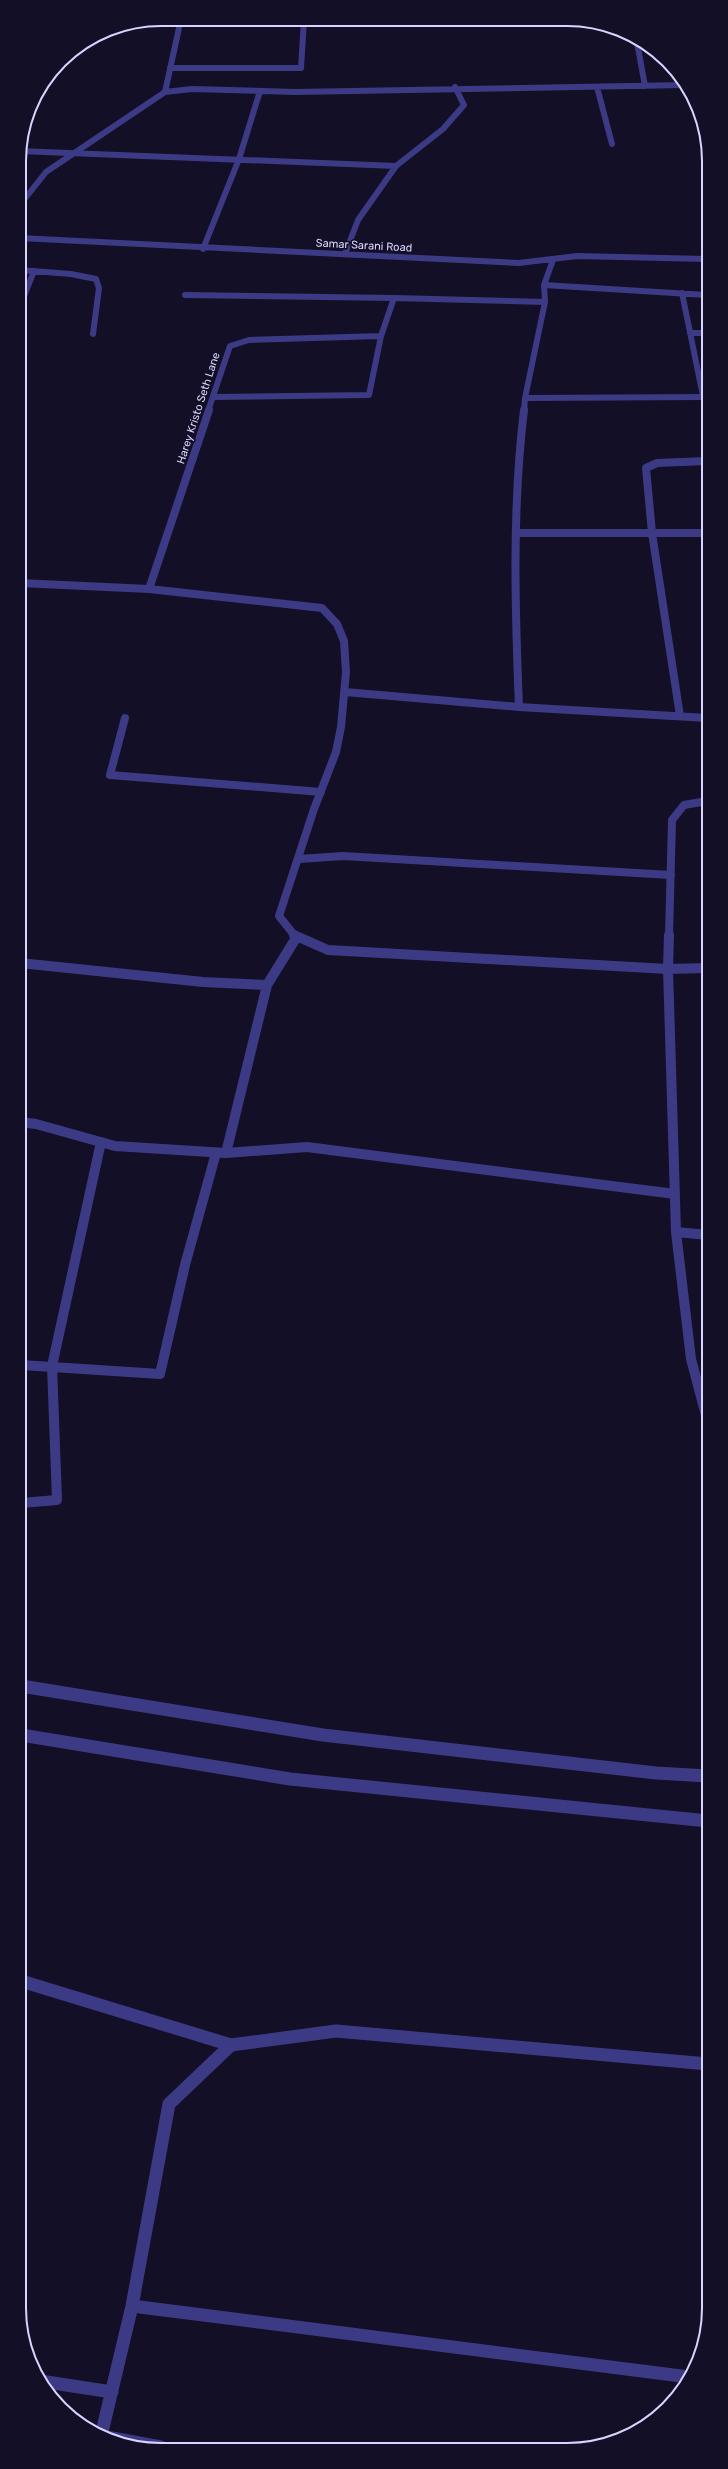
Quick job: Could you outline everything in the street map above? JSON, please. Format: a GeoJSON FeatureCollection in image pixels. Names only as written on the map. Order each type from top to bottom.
{"type":"FeatureCollection","features":[{"type":"Feature","properties":{"kind":"street"},"geometry":{"type":"LineString","coordinates":[[165,92],[179,26]]}},
{"type":"Feature","properties":{"kind":"street"},"geometry":{"type":"LineString","coordinates":[[170,68],[301,68],[304,26]]}},
{"type":"Feature","properties":{"kind":"street"},"geometry":{"type":"LineString","coordinates":[[638,46],[645,86]]}},
{"type":"Feature","properties":{"kind":"street"},"geometry":{"type":"LineString","coordinates":[[26,197],[46,172],[165,92],[192,88],[260,91],[454,87],[678,85]]}},
{"type":"Feature","properties":{"kind":"street"},"geometry":{"type":"LineString","coordinates":[[345,254],[358,220],[396,166],[443,129],[464,105],[454,87]]}},
{"type":"Feature","properties":{"kind":"street"},"geometry":{"type":"LineString","coordinates":[[597,87],[612,144]]}},
{"type":"Feature","properties":{"kind":"street"},"geometry":{"type":"LineString","coordinates":[[203,248],[239,159],[260,91]]}},
{"type":"Feature","properties":{"kind":"street"},"geometry":{"type":"LineString","coordinates":[[26,152],[239,159],[396,166]]}},
{"type":"Feature","properties":{"kind":"street","name":"Samar Sarani Road"},"geometry":{"type":"LineString","coordinates":[[26,238],[519,263],[577,256],[702,259]]}},
{"type":"Feature","properties":{"kind":"street"},"geometry":{"type":"LineString","coordinates":[[519,707],[514,590],[518,460],[526,398],[545,302],[544,285],[553,260]]}},
{"type":"Feature","properties":{"kind":"street"},"geometry":{"type":"LineString","coordinates":[[26,270],[88,276],[99,282],[93,334]]}},
{"type":"Feature","properties":{"kind":"street"},"geometry":{"type":"LineString","coordinates":[[26,293],[34,271]]}},
{"type":"Feature","properties":{"kind":"street"},"geometry":{"type":"LineString","coordinates":[[544,285],[702,295]]}},
{"type":"Feature","properties":{"kind":"street"},"geometry":{"type":"LineString","coordinates":[[682,294],[702,384]]}},
{"type":"Feature","properties":{"kind":"street"},"geometry":{"type":"LineString","coordinates":[[185,295],[545,302]]}},
{"type":"Feature","properties":{"kind":"street"},"geometry":{"type":"LineString","coordinates":[[213,397],[369,395],[381,336],[394,298]]}},
{"type":"Feature","properties":{"kind":"street"},"geometry":{"type":"LineString","coordinates":[[690,333],[702,333]]}},
{"type":"Feature","properties":{"kind":"street","name":"Harey Kristo Seth Lane"},"geometry":{"type":"LineString","coordinates":[[149,589],[230,346],[249,340],[381,336]]}},
{"type":"Feature","properties":{"kind":"street"},"geometry":{"type":"LineString","coordinates":[[526,398],[702,397]]}},
{"type":"Feature","properties":{"kind":"street"},"geometry":{"type":"LineString","coordinates":[[680,716],[652,534],[646,468],[656,464],[702,461]]}},
{"type":"Feature","properties":{"kind":"street"},"geometry":{"type":"LineString","coordinates":[[516,533],[702,533]]}},
{"type":"Feature","properties":{"kind":"street"},"geometry":{"type":"LineString","coordinates":[[26,583],[149,589],[322,608],[330,614],[342,632],[346,649],[345,692],[337,751],[320,792],[280,916],[296,938],[328,950],[668,969],[702,968]]}},
{"type":"Feature","properties":{"kind":"street"},"geometry":{"type":"LineString","coordinates":[[345,692],[519,707],[702,718]]}},
{"type":"Feature","properties":{"kind":"street"},"geometry":{"type":"LineString","coordinates":[[125,718],[110,775],[320,792]]}},
{"type":"Feature","properties":{"kind":"street"},"geometry":{"type":"LineString","coordinates":[[702,802],[684,805],[672,820],[668,969],[676,1232],[691,1359],[702,1400]]}},
{"type":"Feature","properties":{"kind":"street"},"geometry":{"type":"LineString","coordinates":[[299,859],[343,856],[671,875]]}},
{"type":"Feature","properties":{"kind":"street"},"geometry":{"type":"LineString","coordinates":[[26,1365],[160,1374],[185,1265],[221,1153],[266,985],[296,938]]}},
{"type":"Feature","properties":{"kind":"street"},"geometry":{"type":"LineString","coordinates":[[26,964],[203,982],[266,985]]}},
{"type":"Feature","properties":{"kind":"street"},"geometry":{"type":"LineString","coordinates":[[26,1123],[36,1124],[115,1146],[221,1153],[307,1147],[675,1194]]}},
{"type":"Feature","properties":{"kind":"street"},"geometry":{"type":"LineString","coordinates":[[26,1503],[57,1500],[52,1366],[101,1142]]}},
{"type":"Feature","properties":{"kind":"street"},"geometry":{"type":"LineString","coordinates":[[676,1232],[702,1234]]}},
{"type":"Feature","properties":{"kind":"street"},"geometry":{"type":"LineString","coordinates":[[26,1687],[323,1736],[656,1773],[702,1776]]}},
{"type":"Feature","properties":{"kind":"street"},"geometry":{"type":"LineString","coordinates":[[26,1737],[290,1779],[702,1820]]}},
{"type":"Feature","properties":{"kind":"street"},"geometry":{"type":"LineString","coordinates":[[26,1983],[231,2045],[336,2031],[702,2063]]}},
{"type":"Feature","properties":{"kind":"street"},"geometry":{"type":"LineString","coordinates":[[103,2430],[132,2306],[170,2104],[231,2045]]}},
{"type":"Feature","properties":{"kind":"street"},"geometry":{"type":"LineString","coordinates":[[132,2306],[683,2376]]}},
{"type":"Feature","properties":{"kind":"street"},"geometry":{"type":"LineString","coordinates":[[49,2382],[112,2392]]}}]}
